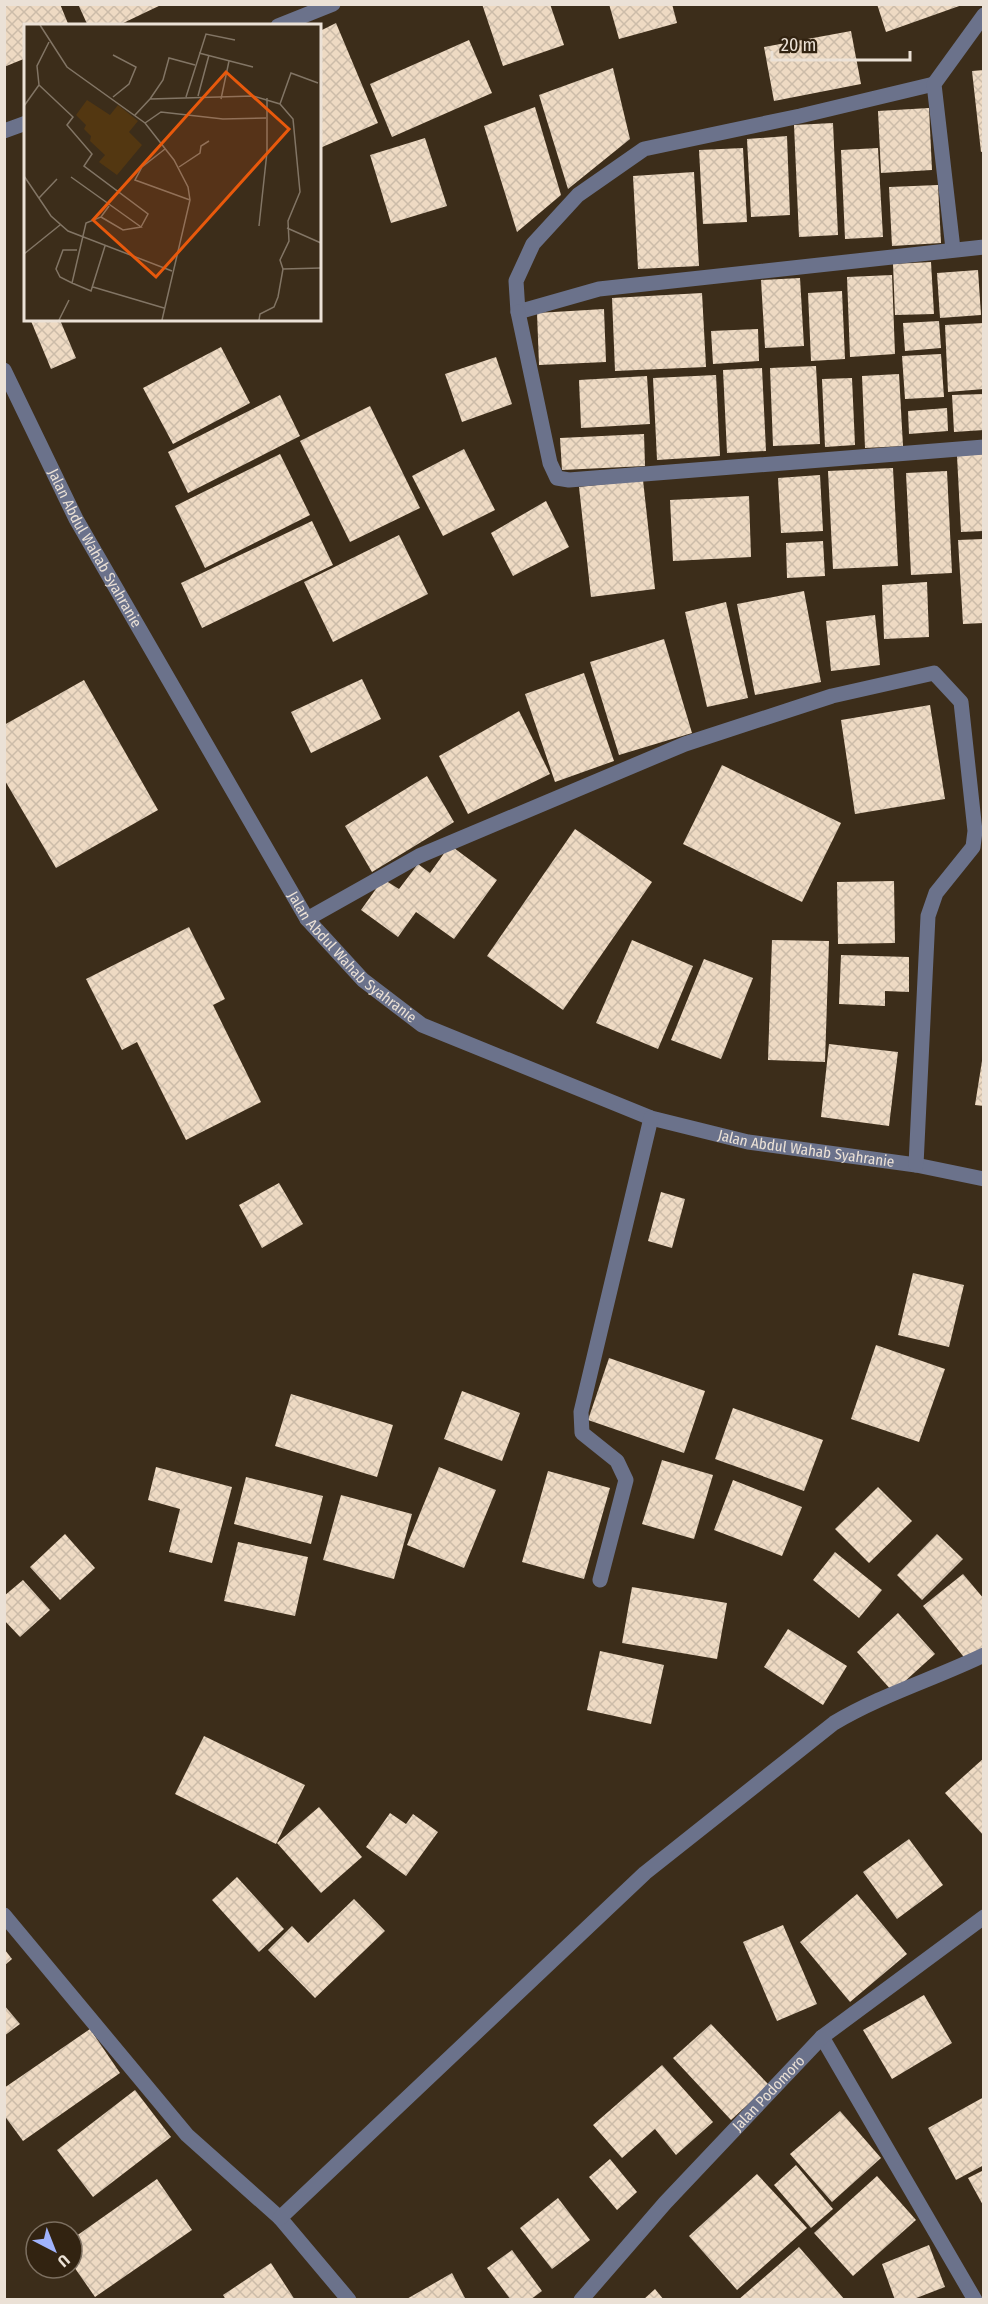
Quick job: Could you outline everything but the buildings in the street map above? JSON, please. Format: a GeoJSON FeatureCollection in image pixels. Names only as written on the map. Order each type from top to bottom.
{"type":"FeatureCollection","features":[{"type":"Feature","properties":{"kind":"street"},"geometry":{"type":"LineString","coordinates":[[283,24],[333,4]]}},
{"type":"Feature","properties":{"kind":"street"},"geometry":{"type":"LineString","coordinates":[[984,15],[934,84],[800,116],[644,149],[578,195],[533,244],[516,281],[518,312],[550,463],[557,478],[569,480],[984,447]]}},
{"type":"Feature","properties":{"kind":"street"},"geometry":{"type":"LineString","coordinates":[[934,84],[953,249]]}},
{"type":"Feature","properties":{"kind":"street"},"geometry":{"type":"LineString","coordinates":[[4,131],[24,124]]}},
{"type":"Feature","properties":{"kind":"street"},"geometry":{"type":"LineString","coordinates":[[518,312],[599,289],[984,247]]}},
{"type":"Feature","properties":{"kind":"street","name":"Jalan Abdul Wahab Syahranie"},"geometry":{"type":"LineString","coordinates":[[4,370],[76,519],[307,919],[363,980],[422,1026],[651,1118],[748,1142],[916,1165],[984,1179]]}},
{"type":"Feature","properties":{"kind":"street"},"geometry":{"type":"LineString","coordinates":[[307,919],[419,856],[685,744],[832,696],[934,673],[962,702],[975,831],[973,847],[936,893],[928,916],[916,1165]]}},
{"type":"Feature","properties":{"kind":"street"},"geometry":{"type":"LineString","coordinates":[[600,1580],[626,1480],[617,1461],[582,1433],[581,1412],[651,1118]]}},
{"type":"Feature","properties":{"kind":"street"},"geometry":{"type":"LineString","coordinates":[[280,2218],[645,1873],[834,1723],[864,1706],[984,1655]]}},
{"type":"Feature","properties":{"kind":"street"},"geometry":{"type":"LineString","coordinates":[[4,1915],[187,2135],[280,2218],[349,2300]]}},
{"type":"Feature","properties":{"kind":"street","name":"Jalan Podomoro"},"geometry":{"type":"LineString","coordinates":[[581,2300],[665,2203],[822,2037],[984,1917]]}},
{"type":"Feature","properties":{"kind":"street"},"geometry":{"type":"LineString","coordinates":[[822,2037],[975,2300]]}}]}
